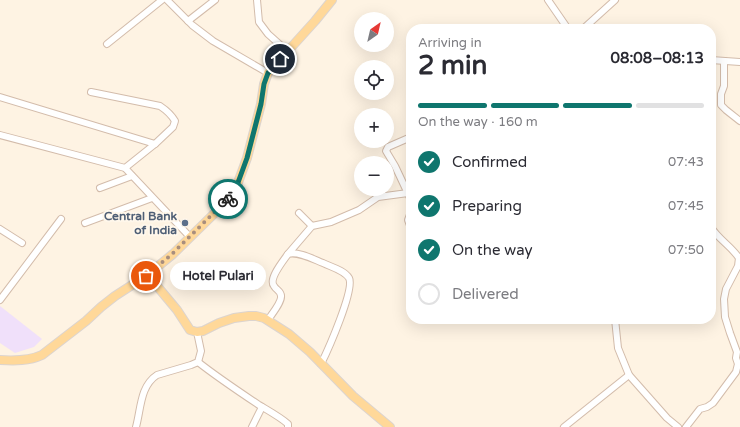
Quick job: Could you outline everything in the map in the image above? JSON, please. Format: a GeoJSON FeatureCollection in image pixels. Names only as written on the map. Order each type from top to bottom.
{"type":"FeatureCollection","features":[{"type":"Feature","properties":{"kind":"main road"},"geometry":{"type":"LineString","coordinates":[[0,360],[23,360],[42,355],[86,321],[115,296],[146,276],[190,237],[227,201],[236,188],[247,158],[261,104],[264,84],[268,73],[332,0]]}},
{"type":"Feature","properties":{"kind":"main road"},"geometry":{"type":"LineString","coordinates":[[146,276],[157,286],[177,310],[190,330],[197,332],[202,331],[234,318],[256,316],[268,320],[289,334],[353,396],[390,427]]}},
{"type":"Feature","properties":{"kind":"street"},"geometry":{"type":"LineString","coordinates":[[107,44],[162,0]]}},
{"type":"Feature","properties":{"kind":"street"},"geometry":{"type":"LineString","coordinates":[[167,0],[188,21],[214,41],[268,73]]}},
{"type":"Feature","properties":{"kind":"street"},"geometry":{"type":"LineString","coordinates":[[188,21],[215,0]]}},
{"type":"Feature","properties":{"kind":"street"},"geometry":{"type":"LineString","coordinates":[[257,0],[259,22],[268,34],[287,51]]}},
{"type":"Feature","properties":{"kind":"street"},"geometry":{"type":"LineString","coordinates":[[588,24],[615,0]]}},
{"type":"Feature","properties":{"kind":"street"},"geometry":{"type":"LineString","coordinates":[[550,1],[565,24]]}},
{"type":"Feature","properties":{"kind":"street"},"geometry":{"type":"LineString","coordinates":[[716,60],[740,62]]}},
{"type":"Feature","properties":{"kind":"street"},"geometry":{"type":"LineString","coordinates":[[724,61],[724,86],[721,94],[721,105],[740,121]]}},
{"type":"Feature","properties":{"kind":"street"},"geometry":{"type":"LineString","coordinates":[[90,92],[160,106],[172,115],[175,121],[173,127],[155,144],[125,168]]}},
{"type":"Feature","properties":{"kind":"street"},"geometry":{"type":"LineString","coordinates":[[0,98],[155,144]]}},
{"type":"Feature","properties":{"kind":"street"},"geometry":{"type":"LineString","coordinates":[[0,136],[125,168],[190,237]]}},
{"type":"Feature","properties":{"kind":"street"},"geometry":{"type":"LineString","coordinates":[[406,139],[388,147],[386,151],[406,187]]}},
{"type":"Feature","properties":{"kind":"street"},"geometry":{"type":"LineString","coordinates":[[100,188],[132,176]]}},
{"type":"Feature","properties":{"kind":"street"},"geometry":{"type":"LineString","coordinates":[[268,320],[281,297],[279,292],[272,284],[272,279],[288,254],[312,226],[331,222],[359,210],[378,197],[406,195]]}},
{"type":"Feature","properties":{"kind":"street"},"geometry":{"type":"LineString","coordinates":[[85,223],[152,198]]}},
{"type":"Feature","properties":{"kind":"street"},"geometry":{"type":"LineString","coordinates":[[299,213],[312,226]]}},
{"type":"Feature","properties":{"kind":"street"},"geometry":{"type":"LineString","coordinates":[[0,300],[61,218]]}},
{"type":"Feature","properties":{"kind":"street"},"geometry":{"type":"LineString","coordinates":[[0,229],[22,243]]}},
{"type":"Feature","properties":{"kind":"street"},"geometry":{"type":"LineString","coordinates":[[686,427],[700,409],[713,403],[736,372],[738,364],[736,358],[736,346],[725,317],[724,299],[726,289],[738,266],[739,258],[716,234]]}},
{"type":"Feature","properties":{"kind":"street"},"geometry":{"type":"LineString","coordinates":[[288,254],[295,252],[342,271],[348,276],[351,282],[349,293],[334,338],[321,364]]}},
{"type":"Feature","properties":{"kind":"street"},"geometry":{"type":"LineString","coordinates":[[616,324],[618,348],[629,375],[667,418],[678,427]]}},
{"type":"Feature","properties":{"kind":"street"},"geometry":{"type":"LineString","coordinates":[[197,332],[201,351],[198,362]]}},
{"type":"Feature","properties":{"kind":"street"},"geometry":{"type":"LineString","coordinates":[[198,362],[213,374],[285,421],[288,424],[288,427]]}},
{"type":"Feature","properties":{"kind":"street"},"geometry":{"type":"LineString","coordinates":[[136,427],[144,390],[152,377],[198,362]]}},
{"type":"Feature","properties":{"kind":"street"},"geometry":{"type":"LineString","coordinates":[[564,427],[629,375]]}},
{"type":"Feature","properties":{"kind":"street"},"geometry":{"type":"LineString","coordinates":[[252,427],[262,407]]}},
{"type":"Feature","properties":{"kind":"shaded area"},"geometry":{"type":"Polygon","coordinates":[[[0,306],[42,339],[34,347],[15,353],[0,343],[0,306]]]}},
{"type":"Feature","properties":{"kind":"way so far"},"geometry":{"type":"LineString","coordinates":[[146,276],[172,254],[228,199]]}},
{"type":"Feature","properties":{"kind":"place","name":"Central Bank of India"},"geometry":{"type":"Point","coordinates":[185,223]}},
{"type":"Feature","properties":{"kind":"place","name":"Hotel Pulari"},"geometry":{"type":"Point","coordinates":[146,276]}},
{"type":"Feature","properties":{"kind":"route"},"geometry":{"type":"LineString","coordinates":[[228,199],[236,188],[247,158],[261,104],[264,84],[268,73],[280,59]]}}]}
